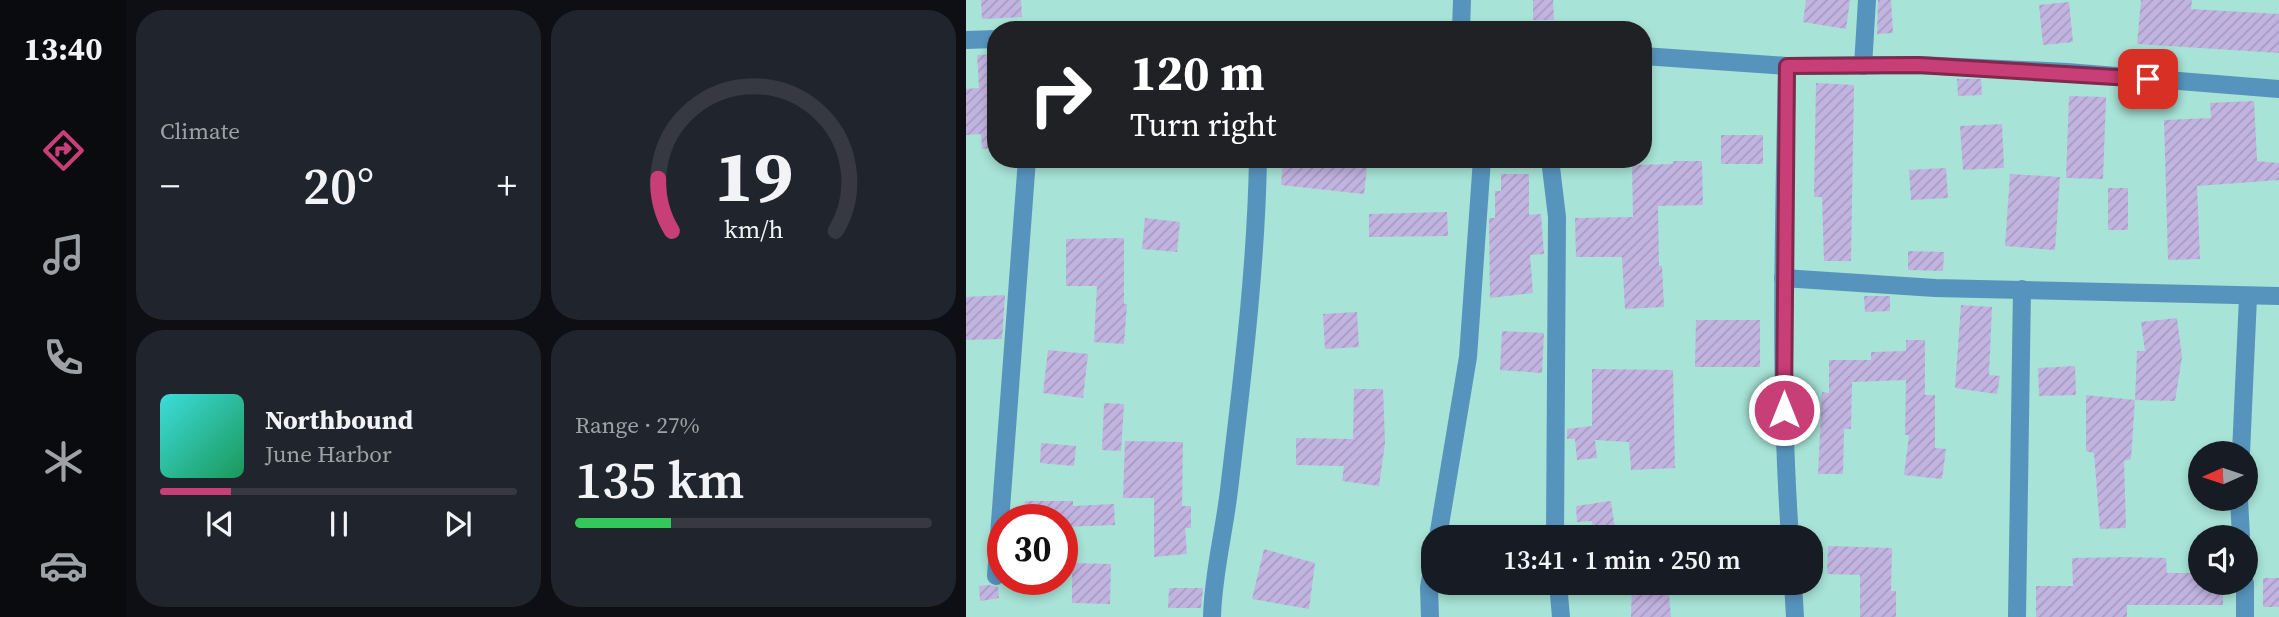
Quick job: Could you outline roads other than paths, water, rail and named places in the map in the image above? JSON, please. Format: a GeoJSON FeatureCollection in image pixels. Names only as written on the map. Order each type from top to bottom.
{"type":"FeatureCollection","features":[{"type":"Feature","properties":{"kind":"street"},"geometry":{"type":"LineString","coordinates":[[1461,21],[1462,0]]}},
{"type":"Feature","properties":{"kind":"street"},"geometry":{"type":"LineString","coordinates":[[1863,66],[1867,0]]}},
{"type":"Feature","properties":{"kind":"street"},"geometry":{"type":"LineString","coordinates":[[966,40],[987,39]]}},
{"type":"Feature","properties":{"kind":"street"},"geometry":{"type":"LineString","coordinates":[[1652,57],[1787,66],[2067,72],[2279,89]]}},
{"type":"Feature","properties":{"kind":"street"},"geometry":{"type":"LineString","coordinates":[[1787,66],[1783,278],[1785,463],[1789,525]]}},
{"type":"Feature","properties":{"kind":"street"},"geometry":{"type":"LineString","coordinates":[[1001,504],[1026,168]]}},
{"type":"Feature","properties":{"kind":"street"},"geometry":{"type":"LineString","coordinates":[[1212,617],[1213,583],[1223,537],[1253,278],[1258,168]]}},
{"type":"Feature","properties":{"kind":"street"},"geometry":{"type":"LineString","coordinates":[[1440,525],[1467,367],[1481,168]]}},
{"type":"Feature","properties":{"kind":"street"},"geometry":{"type":"LineString","coordinates":[[1551,168],[1557,217],[1555,525]]}},
{"type":"Feature","properties":{"kind":"street"},"geometry":{"type":"LineString","coordinates":[[1783,278],[1935,288],[2279,296]]}},
{"type":"Feature","properties":{"kind":"street"},"geometry":{"type":"LineString","coordinates":[[2017,617],[2022,289]]}},
{"type":"Feature","properties":{"kind":"street"},"geometry":{"type":"LineString","coordinates":[[2242,441],[2248,297]]}},
{"type":"Feature","properties":{"kind":"street"},"geometry":{"type":"LineString","coordinates":[[1429,595],[1430,617]]}},
{"type":"Feature","properties":{"kind":"street"},"geometry":{"type":"LineString","coordinates":[[1559,595],[1561,617]]}},
{"type":"Feature","properties":{"kind":"street"},"geometry":{"type":"LineString","coordinates":[[1794,595],[1795,617]]}},
{"type":"Feature","properties":{"kind":"street"},"geometry":{"type":"LineString","coordinates":[[2245,595],[2245,617]]}}]}
